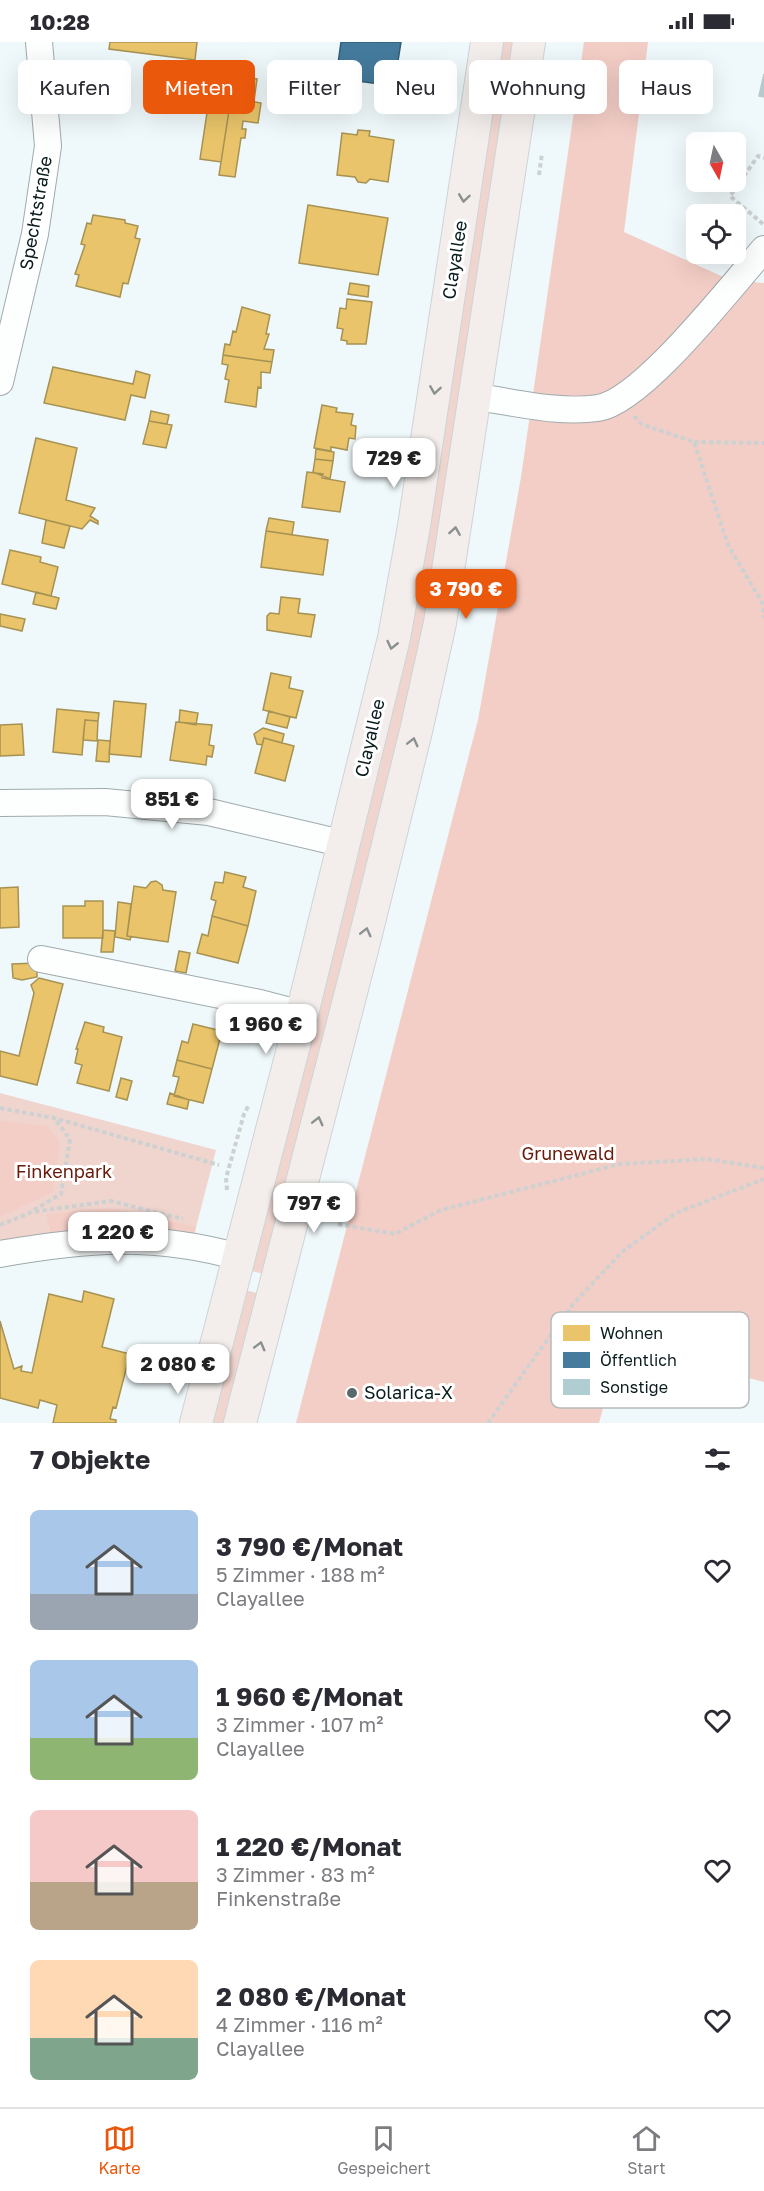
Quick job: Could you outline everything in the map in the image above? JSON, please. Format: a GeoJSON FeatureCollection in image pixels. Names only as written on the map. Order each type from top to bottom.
{"type":"FeatureCollection","features":[{"type":"Feature","properties":{"kind":"main road","name":"Clayallee"},"geometry":{"type":"LineString","coordinates":[[196,1423],[345,844],[394,638],[412,536],[487,42]]}},
{"type":"Feature","properties":{"kind":"main road"},"geometry":{"type":"LineString","coordinates":[[240,1423],[416,731],[440,622],[529,42]]}},
{"type":"Feature","properties":{"kind":"street","name":"Spechtstraße"},"geometry":{"type":"LineString","coordinates":[[0,382],[35,234],[48,146],[39,42]]}},
{"type":"Feature","properties":{"kind":"street"},"geometry":{"type":"LineString","coordinates":[[476,397],[566,409],[599,408],[619,402],[650,376],[764,249]]}},
{"type":"Feature","properties":{"kind":"street"},"geometry":{"type":"LineString","coordinates":[[0,803],[105,802],[209,812],[345,844]]}},
{"type":"Feature","properties":{"kind":"street"},"geometry":{"type":"LineString","coordinates":[[41,959],[260,1003],[302,1014]]}},
{"type":"Feature","properties":{"kind":"street"},"geometry":{"type":"LineString","coordinates":[[0,1254],[70,1242],[133,1241],[197,1246],[238,1257]]}},
{"type":"Feature","properties":{"kind":"path"},"geometry":{"type":"LineString","coordinates":[[764,158],[758,156],[730,196],[764,225]]}},
{"type":"Feature","properties":{"kind":"path"},"geometry":{"type":"LineString","coordinates":[[619,402],[641,423],[694,442],[764,443]]}},
{"type":"Feature","properties":{"kind":"path"},"geometry":{"type":"LineString","coordinates":[[694,442],[728,545],[762,604],[764,618]]}},
{"type":"Feature","properties":{"kind":"path"},"geometry":{"type":"LineString","coordinates":[[0,1108],[54,1118],[219,1165]]}},
{"type":"Feature","properties":{"kind":"path"},"geometry":{"type":"LineString","coordinates":[[0,1225],[32,1212],[61,1194],[70,1139],[54,1118]]}},
{"type":"Feature","properties":{"kind":"path"},"geometry":{"type":"LineString","coordinates":[[338,1224],[395,1234],[441,1210],[620,1164],[708,1159],[764,1168]]}},
{"type":"Feature","properties":{"kind":"path"},"geometry":{"type":"LineString","coordinates":[[567,1312],[623,1251],[676,1213],[764,1179]]}},
{"type":"Feature","properties":{"kind":"path"},"geometry":{"type":"LineString","coordinates":[[32,1212],[111,1201],[191,1221]]}},
{"type":"Feature","properties":{"kind":"path"},"geometry":{"type":"LineString","coordinates":[[488,1423],[551,1335]]}},
{"type":"Feature","properties":{"kind":"green space"},"geometry":{"type":"Polygon","coordinates":[[[497,42],[518,42],[515,60],[494,60],[497,42]]]}},
{"type":"Feature","properties":{"kind":"green space","name":"Grunewald"},"geometry":{"type":"Polygon","coordinates":[[[584,42],[648,42],[646,60],[619,60],[619,114],[639,114],[624,232],[686,260],[686,264],[695,264],[730,280],[764,283],[764,1382],[749,1378],[749,1312],[551,1312],[551,1408],[603,1408],[599,1423],[296,1423],[478,720],[521,477],[574,114],[607,114],[607,60],[581,60],[584,42]]]}},
{"type":"Feature","properties":{"kind":"green space"},"geometry":{"type":"Polygon","coordinates":[[[484,114],[507,114],[431,605],[265,1274],[246,1270],[349,875],[484,114]]]}},
{"type":"Feature","properties":{"kind":"green space","name":"Finkenpark"},"geometry":{"type":"Polygon","coordinates":[[[0,1093],[216,1150],[194,1235],[0,1244],[0,1093]]]}},
{"type":"Feature","properties":{"kind":"green space"},"geometry":{"type":"Polygon","coordinates":[[[0,1121],[47,1126],[60,1142],[53,1192],[0,1217],[0,1121]]]}},
{"type":"Feature","properties":{"kind":"green space"},"geometry":{"type":"Polygon","coordinates":[[[111,1208],[196,1227],[194,1235],[51,1235],[46,1214],[111,1208]]]}},
{"type":"Feature","properties":{"kind":"green space"},"geometry":{"type":"Polygon","coordinates":[[[241,1289],[261,1294],[228,1423],[207,1423],[241,1289]]]}},
{"type":"Feature","properties":{"kind":"building: Wohnen"},"geometry":{"type":"Polygon","coordinates":[[[110,42],[197,42],[195,60],[109,49],[110,42]]]}},
{"type":"Feature","properties":{"kind":"building: Wohnen"},"geometry":{"type":"Polygon","coordinates":[[[255,102],[261,103],[258,123],[243,121],[242,129],[246,129],[245,138],[241,138],[235,177],[219,175],[229,114],[255,114],[255,102]]]}},
{"type":"Feature","properties":{"kind":"building: Wohnen"},"geometry":{"type":"Polygon","coordinates":[[[207,114],[228,114],[221,162],[200,159],[207,114]]]}},
{"type":"Feature","properties":{"kind":"building: Wohnen"},"geometry":{"type":"Polygon","coordinates":[[[358,130],[370,131],[369,136],[394,140],[388,182],[370,179],[366,183],[358,182],[355,177],[337,175],[342,133],[357,135],[358,130]]]}},
{"type":"Feature","properties":{"kind":"building: Wohnen"},"geometry":{"type":"Polygon","coordinates":[[[308,205],[388,218],[378,275],[299,263],[308,205]]]}},
{"type":"Feature","properties":{"kind":"building: Wohnen"},"geometry":{"type":"Polygon","coordinates":[[[93,215],[125,220],[125,223],[138,226],[135,238],[140,239],[128,284],[123,283],[120,297],[76,286],[79,275],[75,274],[85,245],[81,244],[87,223],[91,224],[93,215]]]}},
{"type":"Feature","properties":{"kind":"building: Wohnen"},"geometry":{"type":"Polygon","coordinates":[[[350,283],[369,286],[368,297],[348,294],[350,283]]]}},
{"type":"Feature","properties":{"kind":"building: Wohnen"},"geometry":{"type":"Polygon","coordinates":[[[347,299],[372,302],[366,344],[347,344],[347,341],[341,340],[343,329],[337,328],[340,308],[346,309],[347,299]]]}},
{"type":"Feature","properties":{"kind":"building: Wohnen"},"geometry":{"type":"Polygon","coordinates":[[[242,307],[270,315],[266,334],[269,334],[264,349],[274,350],[272,362],[223,355],[225,344],[230,345],[233,331],[236,332],[242,307]]]}},
{"type":"Feature","properties":{"kind":"building: Wohnen"},"geometry":{"type":"Polygon","coordinates":[[[223,355],[272,362],[270,373],[261,372],[261,388],[258,387],[256,407],[225,402],[229,380],[225,379],[228,365],[222,364],[223,355]]]}},
{"type":"Feature","properties":{"kind":"building: Wohnen"},"geometry":{"type":"Polygon","coordinates":[[[53,367],[133,384],[136,371],[150,375],[145,398],[131,395],[125,420],[44,403],[53,367]]]}},
{"type":"Feature","properties":{"kind":"building: Wohnen"},"geometry":{"type":"Polygon","coordinates":[[[322,405],[337,408],[336,412],[353,414],[351,425],[356,426],[355,439],[349,438],[347,450],[331,447],[331,451],[314,448],[322,405]]]}},
{"type":"Feature","properties":{"kind":"building: Wohnen"},"geometry":{"type":"Polygon","coordinates":[[[151,411],[169,415],[167,424],[149,421],[151,411]]]}},
{"type":"Feature","properties":{"kind":"building: Wohnen"},"geometry":{"type":"Polygon","coordinates":[[[149,421],[172,425],[166,448],[143,444],[149,421]]]}},
{"type":"Feature","properties":{"kind":"building: Wohnen"},"geometry":{"type":"Polygon","coordinates":[[[36,438],[77,448],[66,500],[95,508],[90,516],[98,521],[98,524],[90,520],[82,529],[19,513],[36,438]]]}},
{"type":"Feature","properties":{"kind":"building: Wohnen"},"geometry":{"type":"Polygon","coordinates":[[[316,449],[334,452],[333,461],[315,459],[316,449]]]}},
{"type":"Feature","properties":{"kind":"building: Wohnen"},"geometry":{"type":"Polygon","coordinates":[[[315,459],[333,461],[330,479],[313,472],[315,459]]]}},
{"type":"Feature","properties":{"kind":"building: Wohnen"},"geometry":{"type":"Polygon","coordinates":[[[307,472],[323,474],[322,478],[345,482],[340,512],[302,507],[307,472]]]}},
{"type":"Feature","properties":{"kind":"building: Wohnen"},"geometry":{"type":"Polygon","coordinates":[[[269,518],[294,522],[292,535],[266,531],[269,518]]]}},
{"type":"Feature","properties":{"kind":"building: Wohnen"},"geometry":{"type":"Polygon","coordinates":[[[46,520],[70,526],[64,548],[42,543],[46,520]]]}},
{"type":"Feature","properties":{"kind":"building: Wohnen"},"geometry":{"type":"Polygon","coordinates":[[[266,531],[328,540],[323,575],[261,567],[266,531]]]}},
{"type":"Feature","properties":{"kind":"building: Wohnen"},"geometry":{"type":"Polygon","coordinates":[[[10,550],[41,557],[40,562],[58,567],[51,596],[2,584],[10,550]]]}},
{"type":"Feature","properties":{"kind":"building: Wohnen"},"geometry":{"type":"Polygon","coordinates":[[[36,592],[59,598],[56,609],[33,604],[36,592]]]}},
{"type":"Feature","properties":{"kind":"building: Wohnen"},"geometry":{"type":"Polygon","coordinates":[[[281,597],[300,599],[298,613],[315,615],[311,637],[267,630],[267,616],[270,613],[279,614],[281,597]]]}},
{"type":"Feature","properties":{"kind":"building: Wohnen"},"geometry":{"type":"Polygon","coordinates":[[[0,614],[25,619],[22,631],[0,626],[0,614]]]}},
{"type":"Feature","properties":{"kind":"building: Wohnen"},"geometry":{"type":"Polygon","coordinates":[[[271,673],[291,677],[289,688],[303,691],[296,718],[263,710],[271,673]]]}},
{"type":"Feature","properties":{"kind":"building: Wohnen"},"geometry":{"type":"Polygon","coordinates":[[[114,701],[146,704],[141,757],[109,754],[114,701]]]}},
{"type":"Feature","properties":{"kind":"building: Wohnen"},"geometry":{"type":"Polygon","coordinates":[[[57,709],[99,713],[98,721],[85,720],[82,755],[53,752],[57,709]]]}},
{"type":"Feature","properties":{"kind":"building: Wohnen"},"geometry":{"type":"Polygon","coordinates":[[[180,710],[198,713],[196,725],[179,722],[180,710]]]}},
{"type":"Feature","properties":{"kind":"building: Wohnen"},"geometry":{"type":"Polygon","coordinates":[[[269,711],[290,717],[287,728],[266,723],[269,711]]]}},
{"type":"Feature","properties":{"kind":"building: Wohnen"},"geometry":{"type":"Polygon","coordinates":[[[85,720],[98,721],[97,741],[83,740],[85,720]]]}},
{"type":"Feature","properties":{"kind":"building: Wohnen"},"geometry":{"type":"Polygon","coordinates":[[[176,722],[212,725],[209,745],[214,746],[212,757],[207,756],[206,765],[170,760],[176,722]]]}},
{"type":"Feature","properties":{"kind":"building: Wohnen"},"geometry":{"type":"Polygon","coordinates":[[[22,724],[24,755],[0,756],[0,725],[22,724]]]}},
{"type":"Feature","properties":{"kind":"building: Wohnen"},"geometry":{"type":"Polygon","coordinates":[[[263,728],[284,734],[282,743],[264,738],[262,745],[257,744],[254,734],[263,728]]]}},
{"type":"Feature","properties":{"kind":"building: Wohnen"},"geometry":{"type":"Polygon","coordinates":[[[264,738],[294,746],[285,781],[255,773],[264,738]]]}},
{"type":"Feature","properties":{"kind":"building: Wohnen"},"geometry":{"type":"Polygon","coordinates":[[[98,740],[110,741],[109,762],[96,761],[98,740]]]}},
{"type":"Feature","properties":{"kind":"building: Wohnen"},"geometry":{"type":"Polygon","coordinates":[[[225,872],[246,877],[243,887],[256,891],[248,926],[212,916],[216,901],[211,899],[215,882],[223,883],[225,872]]]}},
{"type":"Feature","properties":{"kind":"building: Wohnen"},"geometry":{"type":"Polygon","coordinates":[[[156,881],[162,885],[163,890],[176,892],[168,942],[127,936],[134,886],[146,888],[151,882],[156,881]]]}},
{"type":"Feature","properties":{"kind":"building: Wohnen"},"geometry":{"type":"Polygon","coordinates":[[[18,887],[19,927],[0,928],[0,888],[18,887]]]}},
{"type":"Feature","properties":{"kind":"building: Wohnen"},"geometry":{"type":"Polygon","coordinates":[[[85,901],[103,901],[103,938],[63,938],[63,906],[85,906],[85,901]]]}},
{"type":"Feature","properties":{"kind":"building: Wohnen"},"geometry":{"type":"Polygon","coordinates":[[[118,902],[131,904],[127,936],[131,937],[130,940],[115,937],[118,902]]]}},
{"type":"Feature","properties":{"kind":"building: Wohnen"},"geometry":{"type":"Polygon","coordinates":[[[212,916],[248,926],[238,963],[197,953],[202,934],[208,936],[212,916]]]}},
{"type":"Feature","properties":{"kind":"building: Wohnen"},"geometry":{"type":"Polygon","coordinates":[[[103,930],[115,931],[113,952],[101,952],[103,930]]]}},
{"type":"Feature","properties":{"kind":"building: Wohnen"},"geometry":{"type":"Polygon","coordinates":[[[179,951],[190,953],[186,973],[175,971],[179,951]]]}},
{"type":"Feature","properties":{"kind":"building: Wohnen"},"geometry":{"type":"Polygon","coordinates":[[[37,963],[37,977],[22,980],[13,978],[12,964],[37,963]]]}},
{"type":"Feature","properties":{"kind":"building: Wohnen"},"geometry":{"type":"Polygon","coordinates":[[[39,978],[63,984],[37,1085],[0,1076],[0,1051],[19,1056],[34,993],[31,985],[39,978]]]}},
{"type":"Feature","properties":{"kind":"building: Wohnen"},"geometry":{"type":"Polygon","coordinates":[[[85,1022],[104,1027],[103,1032],[122,1037],[109,1091],[77,1083],[82,1065],[75,1063],[78,1049],[76,1049],[85,1022]]]}},
{"type":"Feature","properties":{"kind":"building: Wohnen"},"geometry":{"type":"Polygon","coordinates":[[[193,1024],[222,1031],[212,1069],[177,1060],[182,1041],[188,1043],[193,1024]]]}},
{"type":"Feature","properties":{"kind":"building: Wohnen"},"geometry":{"type":"Polygon","coordinates":[[[177,1060],[212,1069],[203,1103],[174,1096],[179,1077],[173,1076],[177,1060]]]}},
{"type":"Feature","properties":{"kind":"building: Wohnen"},"geometry":{"type":"Polygon","coordinates":[[[121,1078],[132,1081],[127,1100],[116,1097],[121,1078]]]}},
{"type":"Feature","properties":{"kind":"building: Wohnen"},"geometry":{"type":"Polygon","coordinates":[[[170,1093],[189,1100],[187,1109],[167,1104],[170,1093]]]}},
{"type":"Feature","properties":{"kind":"building: Wohnen"},"geometry":{"type":"Polygon","coordinates":[[[84,1291],[114,1299],[102,1347],[130,1354],[116,1408],[113,1407],[110,1419],[116,1420],[116,1423],[53,1423],[57,1405],[40,1400],[38,1408],[0,1398],[0,1321],[14,1369],[22,1366],[21,1371],[32,1373],[49,1294],[82,1302],[84,1291]]]}},
{"type":"Feature","properties":{"kind":"building: Öffentlich"},"geometry":{"type":"Polygon","coordinates":[[[341,42],[401,42],[398,60],[374,60],[374,83],[362,82],[362,60],[338,60],[341,42]]]}},
{"type":"Feature","properties":{"kind":"building: Sonstige"},"geometry":{"type":"Polygon","coordinates":[[[764,74],[764,97],[759,96],[764,74]]]}},
{"type":"Feature","properties":{"kind":"place","name":"Solarica-X"},"geometry":{"type":"Point","coordinates":[352,1393]}}]}
